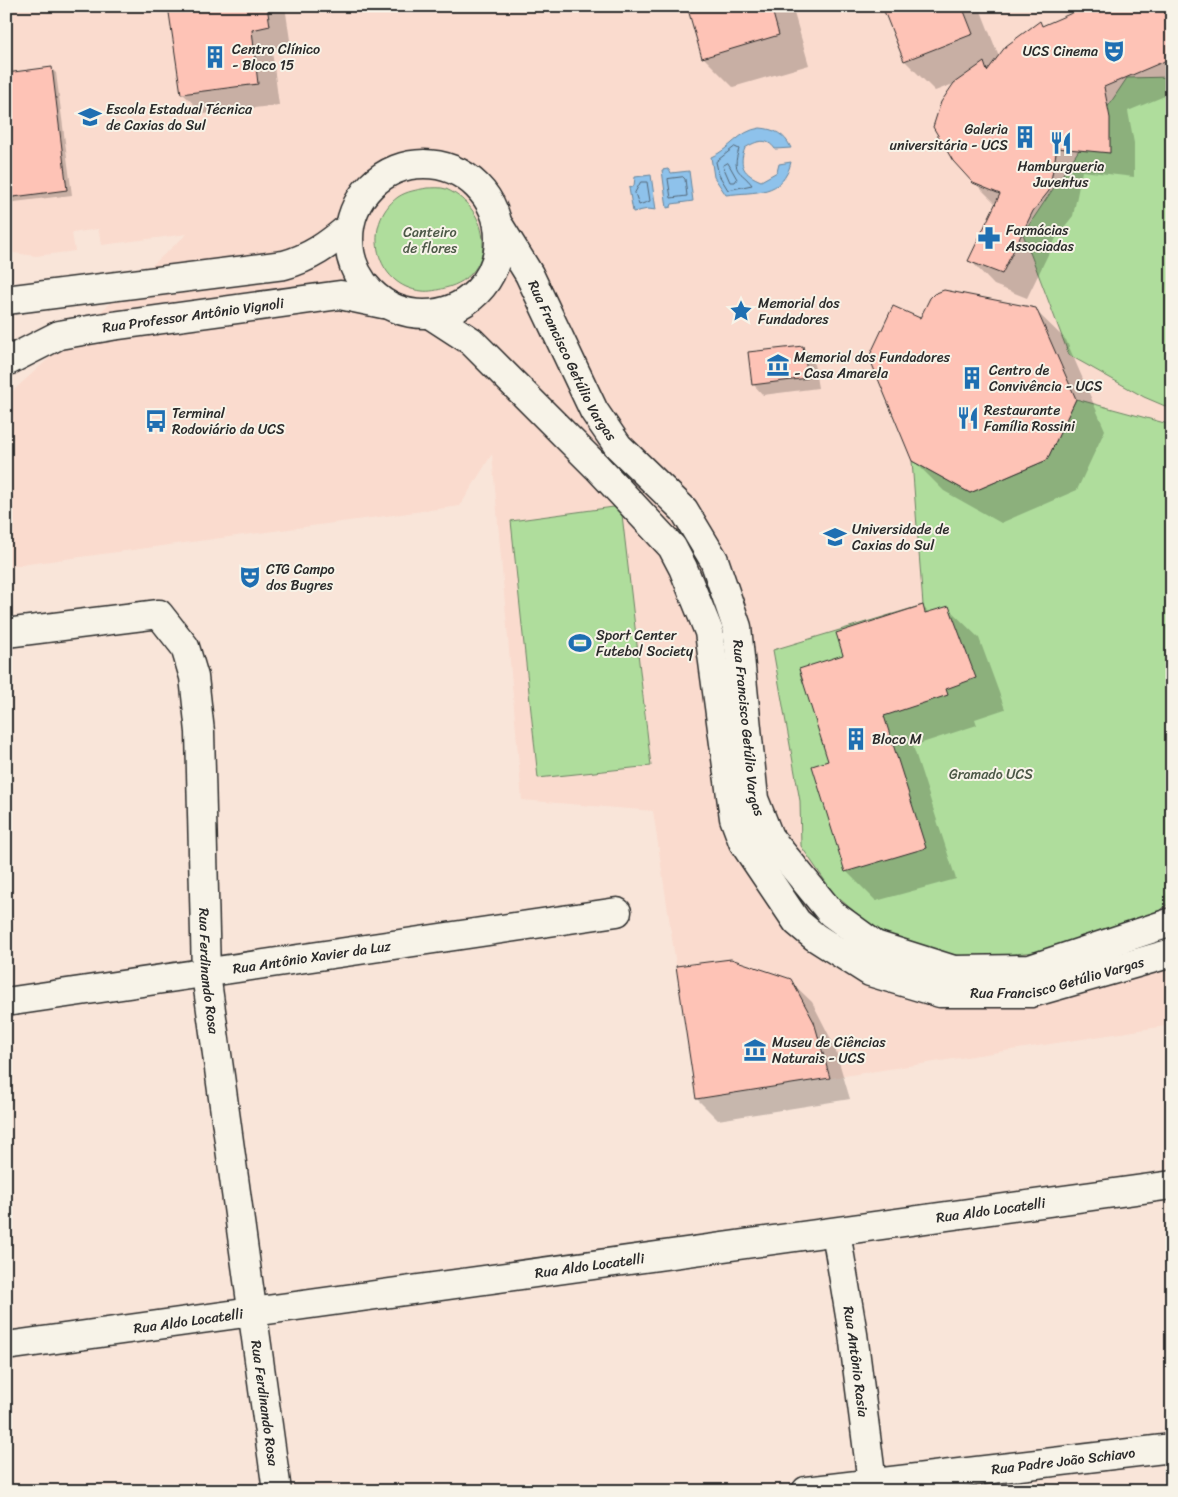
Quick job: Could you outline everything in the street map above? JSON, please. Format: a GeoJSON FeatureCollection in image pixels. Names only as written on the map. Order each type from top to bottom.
{"type":"FeatureCollection","features":[{"type":"Feature","properties":{"kind":"street"},"geometry":{"type":"LineString","coordinates":[[420,163],[443,165],[463,174],[475,183],[493,206],[500,227],[500,249],[488,281],[464,304],[431,315],[407,313],[384,304],[362,284],[350,258],[348,228],[356,204],[373,183],[395,169],[420,163]]}},
{"type":"Feature","properties":{"kind":"street","name":"Rua Francisco Getúlio Vargas"},"geometry":{"type":"LineString","coordinates":[[500,227],[528,274],[594,411],[618,446],[684,510],[714,560],[737,627],[754,799],[769,837],[831,913],[875,945],[954,970],[1030,968],[1172,922]]}},
{"type":"Feature","properties":{"kind":"street"},"geometry":{"type":"LineString","coordinates":[[6,300],[284,265],[303,260],[324,248],[348,228]]}},
{"type":"Feature","properties":{"kind":"street","name":"Rua Professor Antônio Vignoli"},"geometry":{"type":"LineString","coordinates":[[6,362],[59,335],[112,326],[340,295],[384,304]]}},
{"type":"Feature","properties":{"kind":"street","name":"Rua Francisco Getúlio Vargas"},"geometry":{"type":"LineString","coordinates":[[431,315],[471,341],[597,467],[672,547],[683,568],[709,632],[734,818],[741,837],[798,922],[815,937],[870,972],[940,993],[1031,993],[1172,953]]}},
{"type":"Feature","properties":{"kind":"street"},"geometry":{"type":"LineString","coordinates":[[672,547],[698,560],[714,560]]}},
{"type":"Feature","properties":{"kind":"street","name":"Rua Ferdinando Rosa"},"geometry":{"type":"LineString","coordinates":[[6,633],[159,614],[185,647],[194,677],[200,732],[206,974],[277,1491]]}},
{"type":"Feature","properties":{"kind":"street","name":"Rua Antônio Xavier da Luz"},"geometry":{"type":"LineString","coordinates":[[6,1002],[617,912]]}},
{"type":"Feature","properties":{"kind":"street","name":"Rua Aldo Locatelli"},"geometry":{"type":"LineString","coordinates":[[6,1346],[1172,1185]]}},
{"type":"Feature","properties":{"kind":"street","name":"Rua Antônio Rasia"},"geometry":{"type":"LineString","coordinates":[[836,1232],[853,1334],[873,1487]]}},
{"type":"Feature","properties":{"kind":"street","name":"Rua Padre João Schiavo"},"geometry":{"type":"LineString","coordinates":[[806,1491],[873,1487],[1172,1448]]}},
{"type":"Feature","properties":{"kind":"shaded area","name":"Universidade de Caxias do Sul"},"geometry":{"type":"Polygon","coordinates":[[[6,6],[1172,6],[1172,1025],[696,1099],[653,811],[522,800],[492,454],[460,506],[6,567],[6,397],[187,234],[102,245],[98,229],[72,233],[75,251],[36,256],[6,252],[6,6]]]}},
{"type":"Feature","properties":{"kind":"green space"},"geometry":{"type":"Polygon","coordinates":[[[1172,77],[1172,409],[1144,397],[1069,355],[1023,234],[1127,78],[1172,77]]]}},
{"type":"Feature","properties":{"kind":"green space","name":"Canteiro de flores"},"geometry":{"type":"Polygon","coordinates":[[[427,188],[444,188],[461,198],[473,211],[480,226],[483,241],[481,256],[474,270],[462,281],[433,291],[406,287],[393,278],[384,267],[378,253],[377,238],[380,223],[386,209],[398,197],[408,192],[427,188]]]}},
{"type":"Feature","properties":{"kind":"green space","name":"Gramado UCS"},"geometry":{"type":"Polygon","coordinates":[[[1076,399],[1172,425],[1172,901],[1150,918],[1053,950],[978,958],[914,949],[870,925],[834,894],[801,846],[800,801],[773,650],[923,605],[912,461],[970,493],[1047,460],[1076,399]]]}},
{"type":"Feature","properties":{"kind":"green space","name":"Sport Center Futebol Society"},"geometry":{"type":"Polygon","coordinates":[[[621,506],[651,766],[538,778],[511,521],[621,506]]]}},
{"type":"Feature","properties":{"kind":"water"},"geometry":{"type":"Polygon","coordinates":[[[760,128],[779,133],[786,139],[791,148],[775,149],[772,145],[761,141],[753,144],[745,148],[742,160],[744,169],[761,181],[777,172],[779,164],[791,162],[787,173],[775,187],[757,192],[726,195],[714,177],[711,157],[724,150],[740,136],[760,128]]]}},
{"type":"Feature","properties":{"kind":"water"},"geometry":{"type":"Polygon","coordinates":[[[668,169],[671,173],[689,171],[693,201],[672,204],[671,207],[667,208],[662,170],[668,169]]]}},
{"type":"Feature","properties":{"kind":"water"},"geometry":{"type":"Polygon","coordinates":[[[651,175],[656,210],[648,209],[633,212],[629,188],[634,186],[635,177],[651,175]]]}},
{"type":"Feature","properties":{"kind":"building","name":"Centro Clínico - Bloco 15"},"geometry":{"type":"Polygon","coordinates":[[[168,6],[267,6],[270,26],[252,30],[258,84],[181,94],[168,6]]]}},
{"type":"Feature","properties":{"kind":"building"},"geometry":{"type":"Polygon","coordinates":[[[687,6],[771,6],[779,35],[702,58],[687,6]]]}},
{"type":"Feature","properties":{"kind":"building"},"geometry":{"type":"Polygon","coordinates":[[[882,6],[962,6],[973,34],[904,61],[882,6]]]}},
{"type":"Feature","properties":{"kind":"building","name":"Galeria universitária - UCS"},"geometry":{"type":"Polygon","coordinates":[[[1088,6],[1172,6],[1172,58],[1104,87],[1110,118],[1110,153],[1057,148],[1049,191],[1033,211],[1002,274],[968,261],[1000,194],[973,183],[953,161],[933,127],[941,102],[954,83],[984,62],[987,71],[1006,46],[1040,21],[1042,26],[1088,6]]]}},
{"type":"Feature","properties":{"kind":"building"},"geometry":{"type":"Polygon","coordinates":[[[52,67],[67,190],[6,198],[6,73],[52,67]]]}},
{"type":"Feature","properties":{"kind":"building","name":"Centro de Convivência - UCS"},"geometry":{"type":"Polygon","coordinates":[[[944,290],[1036,308],[1076,399],[1047,460],[970,493],[912,461],[869,357],[893,306],[920,318],[930,298],[944,290]]]}},
{"type":"Feature","properties":{"kind":"building","name":"Memorial dos Fundadores - Casa Amarela"},"geometry":{"type":"Polygon","coordinates":[[[803,346],[808,378],[752,385],[748,352],[803,346]]]}},
{"type":"Feature","properties":{"kind":"building","name":"Bloco M"},"geometry":{"type":"Polygon","coordinates":[[[923,605],[925,613],[949,606],[976,678],[946,689],[948,695],[884,716],[926,848],[845,872],[812,766],[828,761],[799,669],[843,655],[836,633],[923,605]]]}},
{"type":"Feature","properties":{"kind":"building","name":"Museu de Ciências Naturais - UCS"},"geometry":{"type":"Polygon","coordinates":[[[731,959],[791,979],[814,1022],[830,1078],[696,1099],[676,966],[731,959]]]}},
{"type":"Feature","properties":{"kind":"place","name":"UCS Cinema"},"geometry":{"type":"Point","coordinates":[1114,51]}},
{"type":"Feature","properties":{"kind":"place","name":"Centro Clínico - Bloco 15"},"geometry":{"type":"Point","coordinates":[215,57]}},
{"type":"Feature","properties":{"kind":"place","name":"Escola Estadual Técnica de Caxias do Sul"},"geometry":{"type":"Point","coordinates":[90,117]}},
{"type":"Feature","properties":{"kind":"place","name":"Galeria universitária - UCS"},"geometry":{"type":"Point","coordinates":[1025,137]}},
{"type":"Feature","properties":{"kind":"place","name":"Hamburgueria Juventus"},"geometry":{"type":"Point","coordinates":[1061,143]}},
{"type":"Feature","properties":{"kind":"place","name":"Farmácias Associadas"},"geometry":{"type":"Point","coordinates":[989,238]}},
{"type":"Feature","properties":{"kind":"place","name":"Memorial dos Fundadores"},"geometry":{"type":"Point","coordinates":[741,311]}},
{"type":"Feature","properties":{"kind":"place","name":"Memorial dos Fundadores - Casa Amarela"},"geometry":{"type":"Point","coordinates":[778,365]}},
{"type":"Feature","properties":{"kind":"place","name":"Centro de Convivência - UCS"},"geometry":{"type":"Point","coordinates":[972,378]}},
{"type":"Feature","properties":{"kind":"place","name":"Restaurante Família Rossini"},"geometry":{"type":"Point","coordinates":[968,418]}},
{"type":"Feature","properties":{"kind":"place","name":"Terminal Rodoviário da UCS"},"geometry":{"type":"Point","coordinates":[156,421]}},
{"type":"Feature","properties":{"kind":"place","name":"Universidade de Caxias do Sul"},"geometry":{"type":"Point","coordinates":[835,537]}},
{"type":"Feature","properties":{"kind":"place","name":"CTG Campo dos Bugres"},"geometry":{"type":"Point","coordinates":[250,577]}},
{"type":"Feature","properties":{"kind":"place","name":"Sport Center Futebol Society"},"geometry":{"type":"Point","coordinates":[580,643]}},
{"type":"Feature","properties":{"kind":"place","name":"Bloco M"},"geometry":{"type":"Point","coordinates":[856,739]}},
{"type":"Feature","properties":{"kind":"place","name":"Museu de Ciências Naturais - UCS"},"geometry":{"type":"Point","coordinates":[755,1050]}}]}
